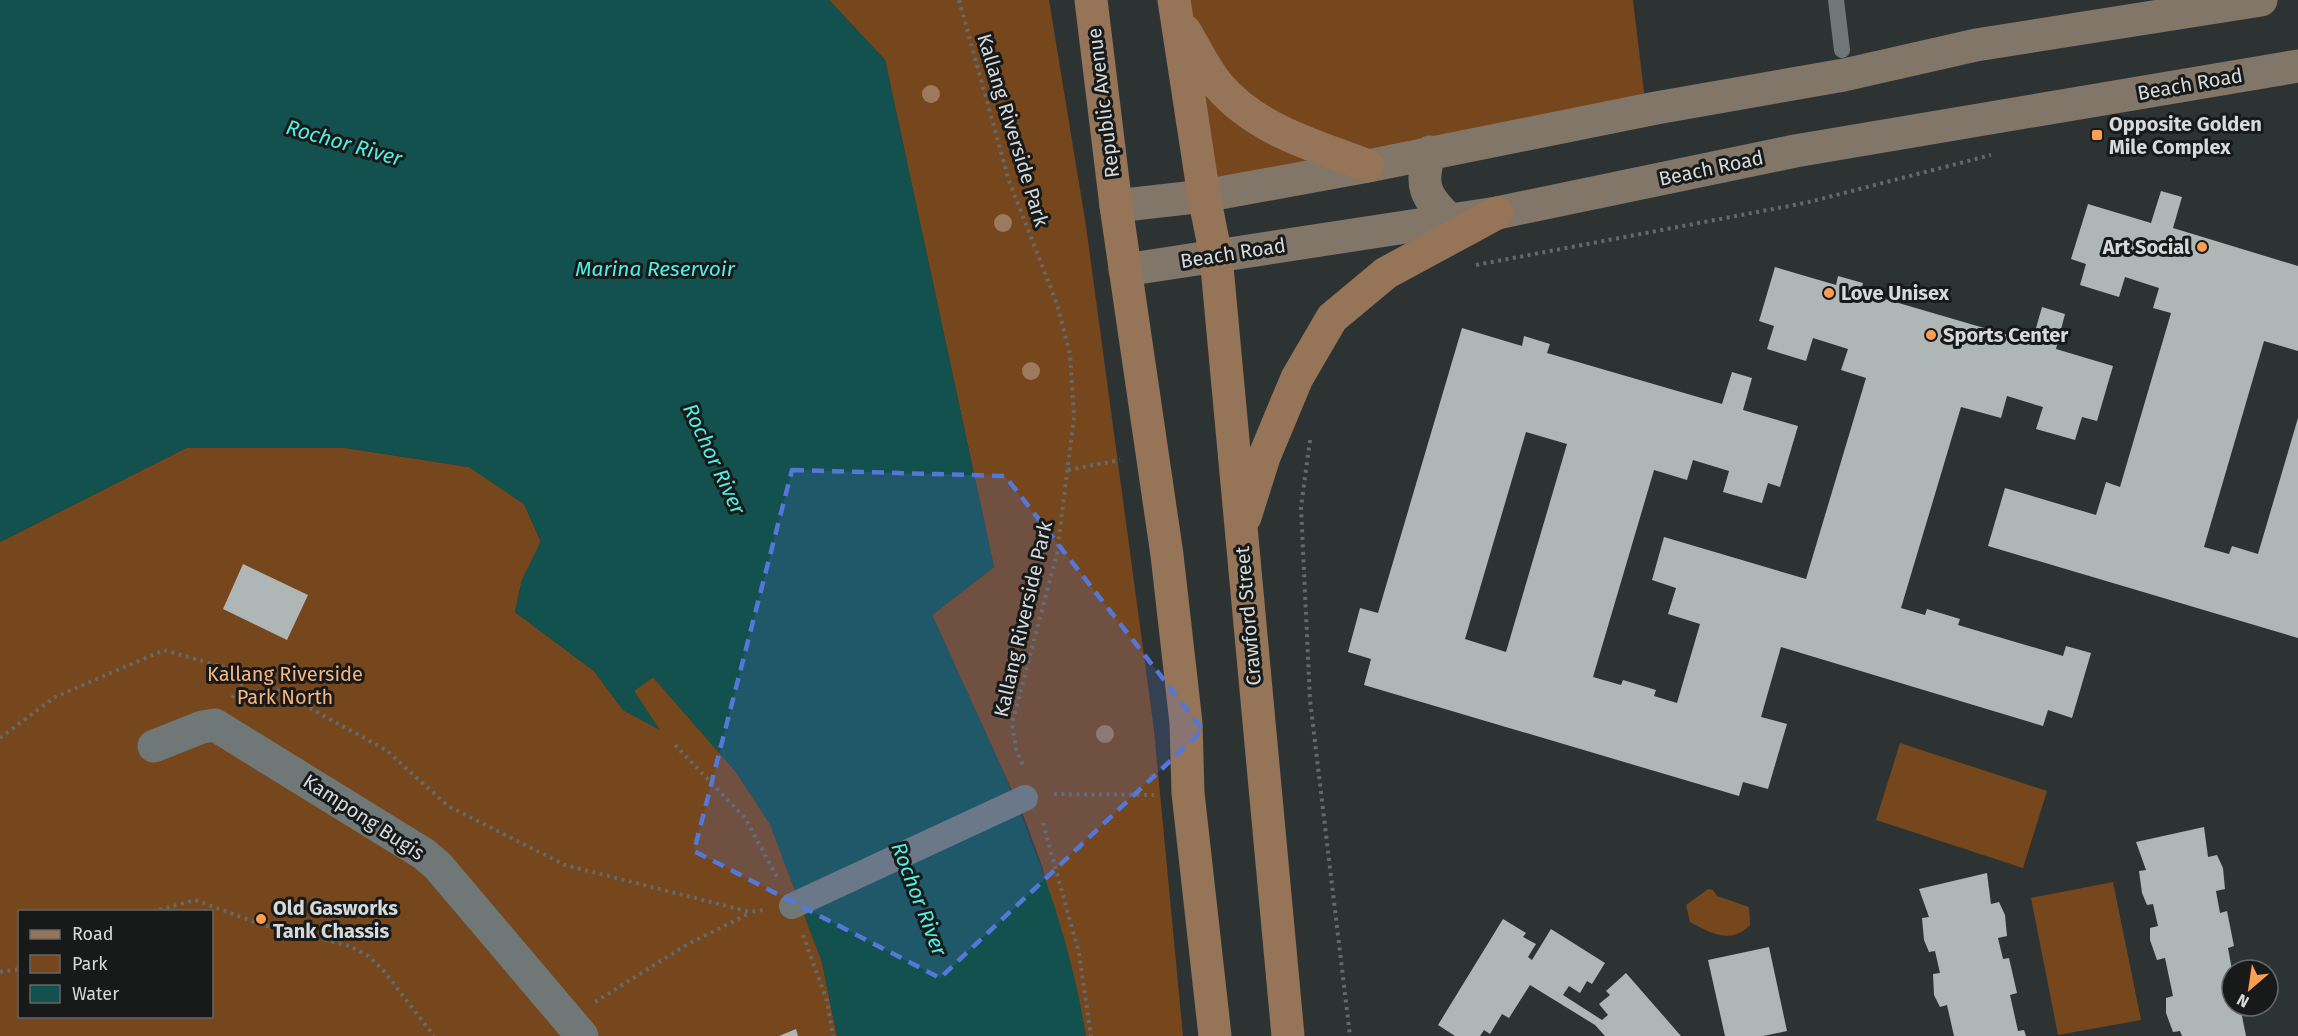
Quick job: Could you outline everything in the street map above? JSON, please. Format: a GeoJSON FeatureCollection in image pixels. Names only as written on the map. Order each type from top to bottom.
{"type":"FeatureCollection","features":[{"type":"Feature","properties":{"kind":"main road","name":"Republic Avenue"},"geometry":{"type":"LineString","coordinates":[[1090,0],[1116,206]]}},
{"type":"Feature","properties":{"kind":"main road"},"geometry":{"type":"LineString","coordinates":[[1215,1036],[1188,793],[1186,723],[1152,455],[1116,206],[1204,196],[1656,108],[1844,75],[1976,45],[2261,0]]}},
{"type":"Feature","properties":{"kind":"main road"},"geometry":{"type":"LineString","coordinates":[[1175,8],[1204,196]]}},
{"type":"Feature","properties":{"kind":"main road"},"geometry":{"type":"LineString","coordinates":[[1175,8],[1217,84],[1242,111],[1274,130],[1368,165]]}},
{"type":"Feature","properties":{"kind":"main road","name":"Beach Road"},"geometry":{"type":"LineString","coordinates":[[1125,270],[1497,213],[1795,151],[2298,66]]}},
{"type":"Feature","properties":{"kind":"main road"},"geometry":{"type":"LineString","coordinates":[[1430,152],[1425,171],[1425,190],[1450,220]]}},
{"type":"Feature","properties":{"kind":"main road","name":"Crawford Street"},"geometry":{"type":"LineString","coordinates":[[1204,196],[1216,256],[1288,1036]]}},
{"type":"Feature","properties":{"kind":"main road"},"geometry":{"type":"LineString","coordinates":[[1240,534],[1264,457],[1297,378],[1332,318],[1386,273],[1497,213]]}},
{"type":"Feature","properties":{"kind":"street","name":"Kampong Bugis"},"geometry":{"type":"LineString","coordinates":[[154,746],[202,727],[215,725],[424,854],[438,866],[575,1027]]}},
{"type":"Feature","properties":{"kind":"street"},"geometry":{"type":"LineString","coordinates":[[792,906],[1029,795]]}},
{"type":"Feature","properties":{"kind":"lane"},"geometry":{"type":"LineString","coordinates":[[1836,0],[1842,50]]}},
{"type":"Feature","properties":{"kind":"path","name":"Kallang Riverside Park"},"geometry":{"type":"LineString","coordinates":[[959,0],[1008,181],[1057,304],[1070,354],[1074,417],[1057,553],[1012,724],[1016,749],[1029,795],[1079,953],[1091,1036]]}},
{"type":"Feature","properties":{"kind":"path"},"geometry":{"type":"LineString","coordinates":[[1468,266],[1804,203],[1994,154]]}},
{"type":"Feature","properties":{"kind":"path"},"geometry":{"type":"LineString","coordinates":[[1311,434],[1301,507],[1310,700],[1350,1036]]}},
{"type":"Feature","properties":{"kind":"path"},"geometry":{"type":"LineString","coordinates":[[1068,470],[1152,455]]}},
{"type":"Feature","properties":{"kind":"path"},"geometry":{"type":"LineString","coordinates":[[0,738],[55,697],[164,650],[248,674],[386,750],[448,806],[565,865],[750,912]]}},
{"type":"Feature","properties":{"kind":"path"},"geometry":{"type":"LineString","coordinates":[[1029,795],[1188,793]]}},
{"type":"Feature","properties":{"kind":"path"},"geometry":{"type":"LineString","coordinates":[[159,910],[195,900],[263,925],[350,946],[368,956],[383,970],[434,1036]]}},
{"type":"Feature","properties":{"kind":"path"},"geometry":{"type":"LineString","coordinates":[[575,1027],[688,944],[750,912],[792,906]]}},
{"type":"Feature","properties":{"kind":"path"},"geometry":{"type":"LineString","coordinates":[[0,972],[18,969]]}},
{"type":"Feature","properties":{"kind":"highlighted area"},"geometry":{"type":"Polygon","coordinates":[[[792,470],[1005,476],[1203,730],[940,978],[694,851],[792,470]]]}},
{"type":"Feature","properties":{"kind":"green space"},"geometry":{"type":"Polygon","coordinates":[[[829,0],[1049,0],[1086,226],[1154,730],[1183,1036],[1086,1036],[1042,866],[1024,817],[932,615],[994,567],[885,60],[829,0]]]}},
{"type":"Feature","properties":{"kind":"green space"},"geometry":{"type":"Polygon","coordinates":[[[1186,0],[1633,0],[1646,109],[1204,196],[1186,0]]]}},
{"type":"Feature","properties":{"kind":"green space","name":"Kallang Riverside Park North"},"geometry":{"type":"Polygon","coordinates":[[[186,448],[346,448],[469,467],[524,504],[541,542],[522,580],[515,612],[594,671],[623,710],[659,729],[634,691],[653,677],[736,772],[770,824],[822,962],[837,1036],[0,1036],[0,542],[186,448]]]}},
{"type":"Feature","properties":{"kind":"green space"},"geometry":{"type":"Polygon","coordinates":[[[1900,743],[2047,791],[2023,868],[1876,820],[1900,743]]]}},
{"type":"Feature","properties":{"kind":"green space"},"geometry":{"type":"Polygon","coordinates":[[[2113,882],[2141,1020],[2058,1035],[2031,898],[2113,882]]]}},
{"type":"Feature","properties":{"kind":"green space"},"geometry":{"type":"Polygon","coordinates":[[[1708,889],[1713,890],[1717,896],[1749,907],[1750,925],[1736,935],[1728,936],[1713,933],[1690,922],[1686,905],[1708,889]]]}},
{"type":"Feature","properties":{"kind":"water","name":"Marina Reservoir"},"geometry":{"type":"Polygon","coordinates":[[[0,0],[829,0],[885,60],[994,567],[932,615],[1002,769],[1043,873],[1061,926],[1086,1036],[837,1036],[822,962],[770,824],[736,772],[653,677],[634,691],[660,730],[623,710],[594,671],[515,612],[522,580],[541,541],[524,504],[469,467],[346,448],[186,448],[0,542],[0,0]]]}},
{"type":"Feature","properties":{"kind":"building"},"geometry":{"type":"Polygon","coordinates":[[[2161,191],[2182,197],[2173,228],[2298,266],[2298,351],[2264,341],[2204,547],[2229,554],[2232,546],[2258,554],[2298,418],[2298,638],[1988,546],[2005,488],[2096,515],[2106,482],[2120,487],[2171,313],[2153,308],[2159,288],[2125,277],[2119,297],[2080,285],[2086,264],[2071,259],[2088,204],[2151,223],[2161,191]]]}},
{"type":"Feature","properties":{"kind":"building"},"geometry":{"type":"Polygon","coordinates":[[[1775,267],[1836,285],[1838,276],[1863,283],[1861,292],[2032,342],[2042,307],[2065,314],[2056,349],[2113,366],[2097,421],[2082,417],[2075,440],[2036,429],[2043,407],[2007,396],[2001,418],[1961,407],[1901,608],[1925,615],[1927,609],[1960,619],[1958,625],[2063,656],[2066,646],[2091,653],[2072,718],[2048,710],[2043,726],[1781,647],[1761,717],[1787,724],[1768,789],[1743,782],[1739,796],[1364,685],[1371,659],[1348,652],[1360,608],[1378,613],[1462,328],[1522,346],[1524,336],[1550,344],[1547,353],[1722,404],[1732,372],[1752,378],[1743,410],[1798,426],[1780,487],[1768,483],[1762,503],[1723,492],[1729,471],[1693,460],[1687,480],[1654,470],[1593,677],[1621,685],[1623,680],[1656,690],[1654,696],[1677,703],[1700,624],[1668,614],[1676,588],[1652,580],[1664,537],[1806,579],[1866,378],[1841,370],[1848,349],[1813,338],[1806,361],[1767,349],[1774,326],[1759,321],[1775,267]],[[1526,432],[1465,639],[1506,652],[1567,444],[1526,432]]]}},
{"type":"Feature","properties":{"kind":"building"},"geometry":{"type":"Polygon","coordinates":[[[243,564],[308,595],[287,640],[223,609],[243,564]]]}},
{"type":"Feature","properties":{"kind":"building"},"geometry":{"type":"Polygon","coordinates":[[[2204,827],[2208,857],[2217,855],[2223,868],[2225,889],[2216,891],[2220,913],[2227,911],[2234,946],[2228,948],[2230,958],[2220,958],[2220,1018],[2242,1018],[2246,1036],[2182,1036],[2180,1031],[2173,1032],[2166,1013],[2166,998],[2173,996],[2165,958],[2157,960],[2150,940],[2150,928],[2158,926],[2153,904],[2147,905],[2142,893],[2139,871],[2146,870],[2136,842],[2204,827]]]}},
{"type":"Feature","properties":{"kind":"building"},"geometry":{"type":"Polygon","coordinates":[[[1987,873],[1991,904],[1999,902],[2005,915],[2007,936],[1998,938],[2003,959],[2009,958],[2017,993],[2010,995],[2018,1031],[2024,1030],[2026,1036],[1954,1036],[1947,1005],[1940,1007],[1934,995],[1933,974],[1940,973],[1935,951],[1929,952],[1924,940],[1922,918],[1929,917],[1919,889],[1987,873]]]}},
{"type":"Feature","properties":{"kind":"building"},"geometry":{"type":"Polygon","coordinates":[[[1503,919],[1526,933],[1523,937],[1536,944],[1528,957],[1532,960],[1551,929],[1605,963],[1592,984],[1587,981],[1580,993],[1569,986],[1563,995],[1602,1020],[1608,1015],[1599,1004],[1610,995],[1606,991],[1626,973],[1681,1036],[1605,1036],[1595,1025],[1530,985],[1509,1018],[1502,1014],[1490,1034],[1484,1030],[1480,1036],[1455,1036],[1438,1025],[1503,919]]]}},
{"type":"Feature","properties":{"kind":"building"},"geometry":{"type":"Polygon","coordinates":[[[1769,947],[1787,1031],[1763,1036],[1725,1036],[1708,960],[1769,947]]]}},
{"type":"Feature","properties":{"kind":"building"},"geometry":{"type":"Polygon","coordinates":[[[796,1029],[798,1036],[779,1036],[796,1029]]]}},
{"type":"Feature","properties":{"kind":"place","name":"Opposite Golden Mile Complex"},"geometry":{"type":"Point","coordinates":[2097,135]}},
{"type":"Feature","properties":{"kind":"place","name":"Art Social"},"geometry":{"type":"Point","coordinates":[2202,247]}},
{"type":"Feature","properties":{"kind":"place","name":"Love Unisex"},"geometry":{"type":"Point","coordinates":[1829,293]}},
{"type":"Feature","properties":{"kind":"place","name":"Sports Center"},"geometry":{"type":"Point","coordinates":[1931,335]}},
{"type":"Feature","properties":{"kind":"place","name":"Old Gasworks Tank Chassis"},"geometry":{"type":"Point","coordinates":[261,919]}},
{"type":"Feature","properties":{"kind":"water label","name":"Rochor River"},"geometry":{"type":"Point","coordinates":[344,143]}},
{"type":"Feature","properties":{"kind":"water label","name":"Rochor River"},"geometry":{"type":"Point","coordinates":[714,459]}},
{"type":"Feature","properties":{"kind":"water label","name":"Rochor River"},"geometry":{"type":"Point","coordinates":[919,899]}}]}
